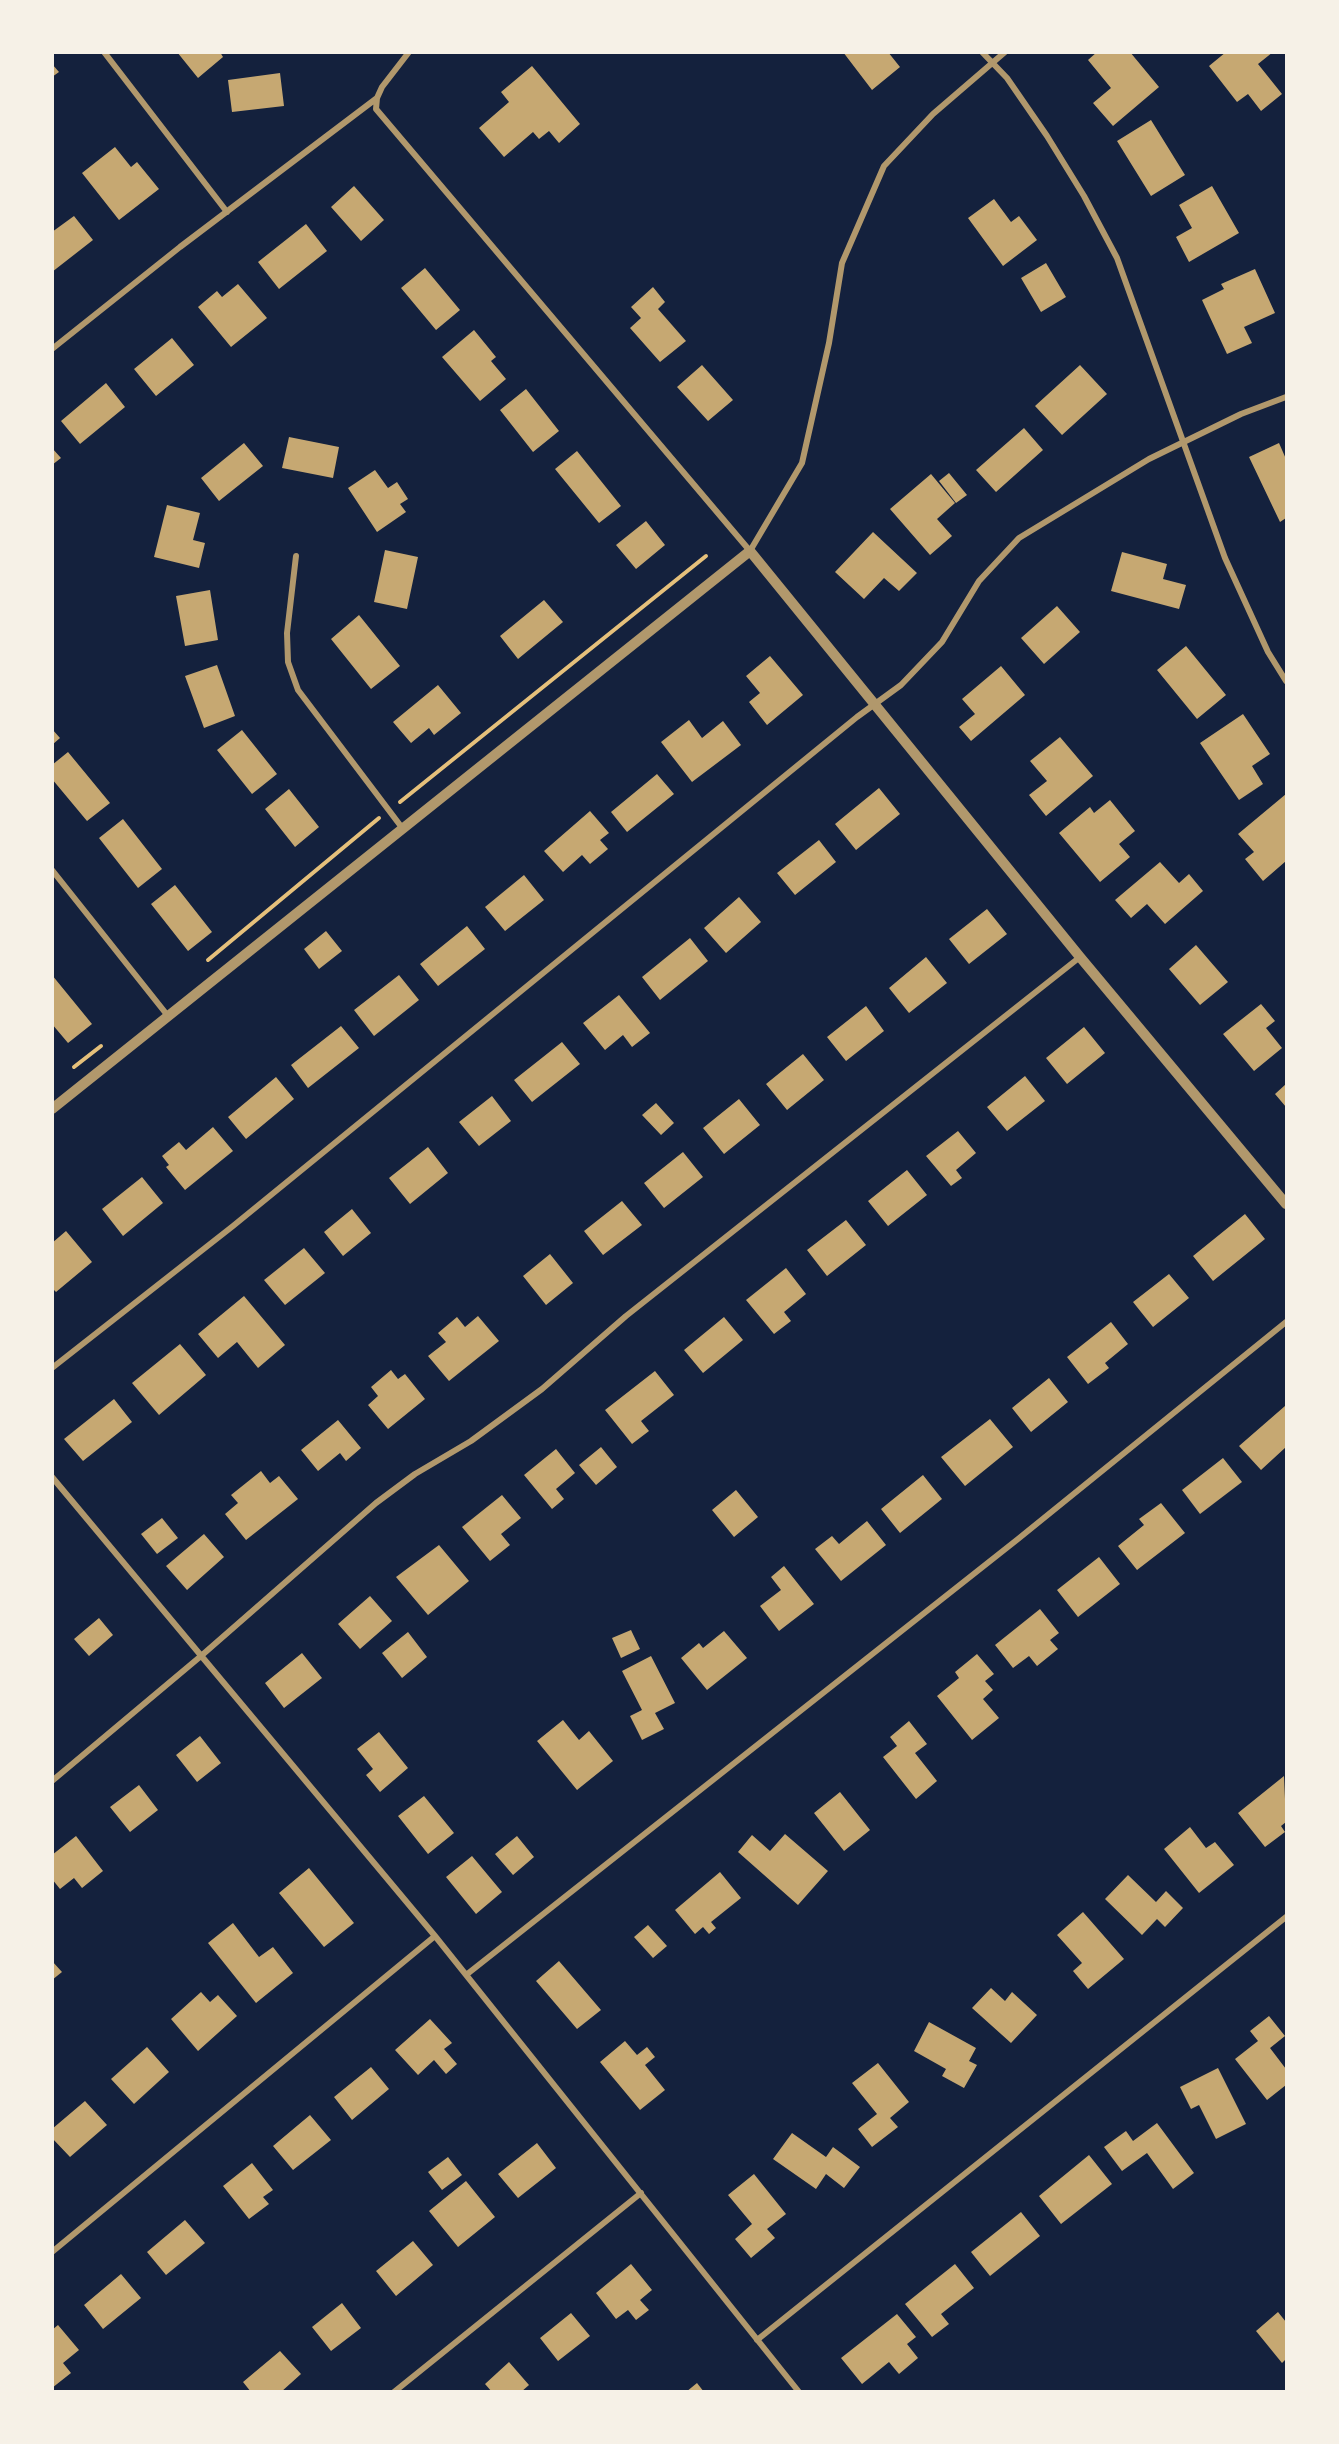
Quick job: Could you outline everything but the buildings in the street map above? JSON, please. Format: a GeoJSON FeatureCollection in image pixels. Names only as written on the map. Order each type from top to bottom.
{"type":"FeatureCollection","features":[{"type":"Feature","properties":{"kind":"street"},"geometry":{"type":"LineString","coordinates":[[104,52],[227,212]]}},
{"type":"Feature","properties":{"kind":"street"},"geometry":{"type":"LineString","coordinates":[[409,52],[381,87],[376,98],[376,109],[750,551],[1080,957],[1287,1204]]}},
{"type":"Feature","properties":{"kind":"street"},"geometry":{"type":"LineString","coordinates":[[982,52],[1007,78],[1047,136],[1084,196],[1117,258],[1225,558],[1268,652],[1287,681]]}},
{"type":"Feature","properties":{"kind":"street"},"geometry":{"type":"LineString","coordinates":[[52,1109],[750,551],[802,463],[829,343],[842,263],[884,166],[933,114],[1005,52]]}},
{"type":"Feature","properties":{"kind":"street"},"geometry":{"type":"LineString","coordinates":[[52,349],[376,98]]}},
{"type":"Feature","properties":{"kind":"street"},"geometry":{"type":"LineString","coordinates":[[52,1368],[243,1218],[923,665],[942,642],[979,581],[1019,538],[1149,459],[1241,414],[1287,397]]}},
{"type":"Feature","properties":{"kind":"street"},"geometry":{"type":"LineString","coordinates":[[296,556],[286,633],[288,662],[298,690],[403,830]]}},
{"type":"Feature","properties":{"kind":"street"},"geometry":{"type":"LineString","coordinates":[[52,870],[168,1016]]}},
{"type":"Feature","properties":{"kind":"street"},"geometry":{"type":"LineString","coordinates":[[52,1781],[201,1656],[376,1503],[415,1474],[471,1441],[542,1389],[626,1316],[1080,957]]}},
{"type":"Feature","properties":{"kind":"street"},"geometry":{"type":"LineString","coordinates":[[466,1975],[1018,1539],[1287,1322]]}},
{"type":"Feature","properties":{"kind":"street"},"geometry":{"type":"LineString","coordinates":[[52,1477],[435,1936],[799,2391]]}},
{"type":"Feature","properties":{"kind":"street"},"geometry":{"type":"LineString","coordinates":[[758,2340],[1287,1917]]}},
{"type":"Feature","properties":{"kind":"street"},"geometry":{"type":"LineString","coordinates":[[52,2252],[435,1936]]}},
{"type":"Feature","properties":{"kind":"street"},"geometry":{"type":"LineString","coordinates":[[394,2391],[640,2193]]}}]}
